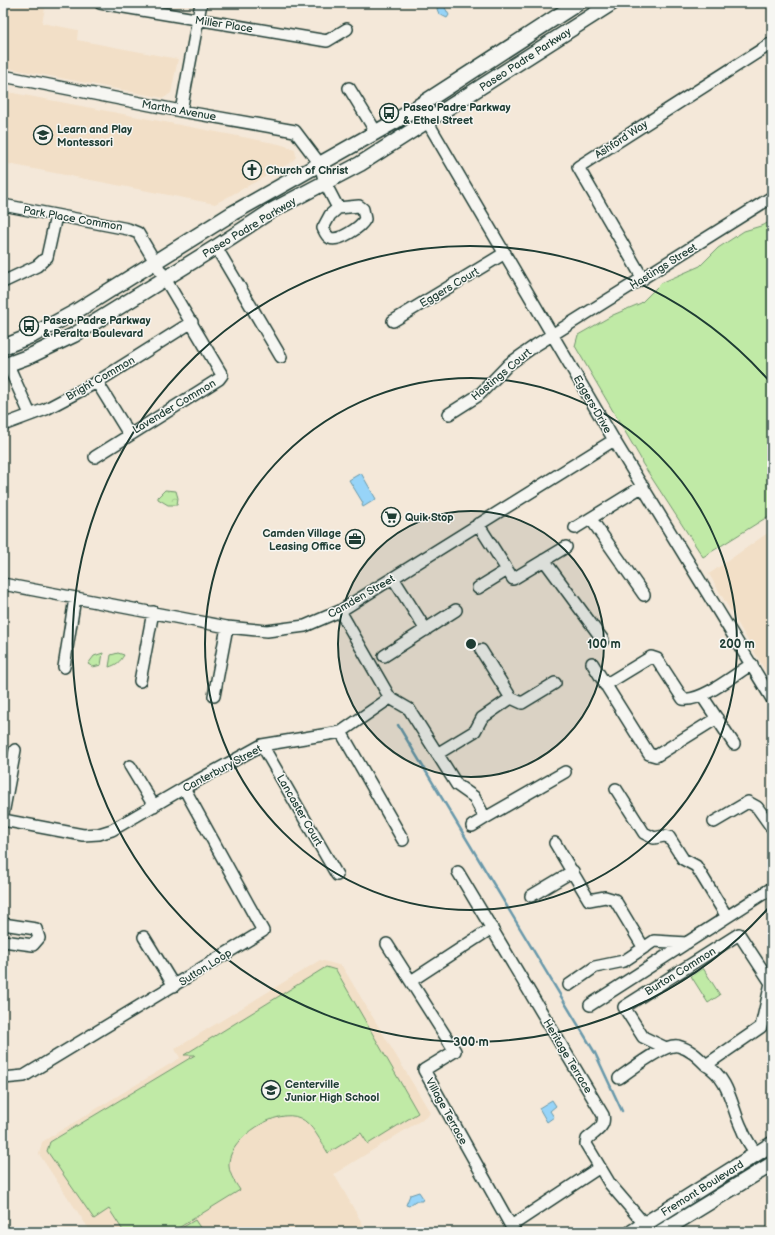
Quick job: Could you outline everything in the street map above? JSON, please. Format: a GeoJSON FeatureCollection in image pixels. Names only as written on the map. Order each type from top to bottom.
{"type":"FeatureCollection","features":[{"type":"Feature","properties":{"kind":"main road","name":"Paseo Padre Parkway"},"geometry":{"type":"LineString","coordinates":[[3,347],[52,325],[282,185],[422,105],[578,3]]}},
{"type":"Feature","properties":{"kind":"main road","name":"Paseo Padre Parkway"},"geometry":{"type":"LineString","coordinates":[[6,365],[30,356],[74,335],[165,277],[216,247],[271,210],[360,164],[427,121],[595,8],[612,3]]}},
{"type":"Feature","properties":{"kind":"main road","name":"Fremont Boulevard"},"geometry":{"type":"LineString","coordinates":[[642,1230],[772,1144]]}},
{"type":"Feature","properties":{"kind":"main road","name":"Fremont Boulevard"},"geometry":{"type":"LineString","coordinates":[[661,1232],[772,1164]]}},
{"type":"Feature","properties":{"kind":"street","name":"Miller Place"},"geometry":{"type":"LineString","coordinates":[[100,3],[327,41],[347,29]]}},
{"type":"Feature","properties":{"kind":"street"},"geometry":{"type":"LineString","coordinates":[[181,111],[201,3]]}},
{"type":"Feature","properties":{"kind":"street","name":"Ashford Way"},"geometry":{"type":"LineString","coordinates":[[643,279],[578,167],[772,43]]}},
{"type":"Feature","properties":{"kind":"street","name":"Martha Avenue"},"geometry":{"type":"LineString","coordinates":[[3,76],[181,111],[295,130],[320,164],[325,183],[338,208]]}},
{"type":"Feature","properties":{"kind":"street"},"geometry":{"type":"LineString","coordinates":[[349,88],[376,132]]}},
{"type":"Feature","properties":{"kind":"street","name":"Eggers Drive"},"geometry":{"type":"LineString","coordinates":[[422,105],[427,121],[614,440],[644,486],[772,699]]}},
{"type":"Feature","properties":{"kind":"street","name":"Hastings Street"},"geometry":{"type":"LineString","coordinates":[[553,335],[772,197]]}},
{"type":"Feature","properties":{"kind":"street","name":"Park Place Common"},"geometry":{"type":"LineString","coordinates":[[3,205],[133,231],[138,234],[156,261],[192,322]]}},
{"type":"Feature","properties":{"kind":"street"},"geometry":{"type":"LineString","coordinates":[[3,282],[37,266],[47,257],[56,216]]}},
{"type":"Feature","properties":{"kind":"street"},"geometry":{"type":"LineString","coordinates":[[216,247],[280,357]]}},
{"type":"Feature","properties":{"kind":"street","name":"Eggers Court"},"geometry":{"type":"LineString","coordinates":[[393,321],[505,253]]}},
{"type":"Feature","properties":{"kind":"street","name":"Bright Common"},"geometry":{"type":"LineString","coordinates":[[3,425],[46,409],[97,382],[192,322]]}},
{"type":"Feature","properties":{"kind":"street","name":"Lavender Common"},"geometry":{"type":"LineString","coordinates":[[95,456],[219,379],[222,375],[192,322]]}},
{"type":"Feature","properties":{"kind":"street","name":"Hastings Court"},"geometry":{"type":"LineString","coordinates":[[449,414],[479,395],[509,364],[553,335]]}},
{"type":"Feature","properties":{"kind":"street"},"geometry":{"type":"LineString","coordinates":[[6,365],[30,414]]}},
{"type":"Feature","properties":{"kind":"street"},"geometry":{"type":"LineString","coordinates":[[97,382],[129,434]]}},
{"type":"Feature","properties":{"kind":"street","name":"Camden Street"},"geometry":{"type":"LineString","coordinates":[[3,584],[227,627],[267,631],[305,626],[340,611],[614,440]]}},
{"type":"Feature","properties":{"kind":"street"},"geometry":{"type":"LineString","coordinates":[[575,528],[644,486]]}},
{"type":"Feature","properties":{"kind":"street"},"geometry":{"type":"LineString","coordinates":[[592,519],[644,595]]}},
{"type":"Feature","properties":{"kind":"street"},"geometry":{"type":"LineString","coordinates":[[478,524],[513,579],[566,547]]}},
{"type":"Feature","properties":{"kind":"street"},"geometry":{"type":"LineString","coordinates":[[544,560],[603,640]]}},
{"type":"Feature","properties":{"kind":"street"},"geometry":{"type":"LineString","coordinates":[[478,588],[507,570]]}},
{"type":"Feature","properties":{"kind":"street"},"geometry":{"type":"LineString","coordinates":[[393,578],[426,630]]}},
{"type":"Feature","properties":{"kind":"street"},"geometry":{"type":"LineString","coordinates":[[64,667],[75,598]]}},
{"type":"Feature","properties":{"kind":"street"},"geometry":{"type":"LineString","coordinates":[[384,656],[456,610]]}},
{"type":"Feature","properties":{"kind":"street"},"geometry":{"type":"LineString","coordinates":[[340,611],[390,698],[409,709],[457,785],[474,797],[485,818]]}},
{"type":"Feature","properties":{"kind":"street"},"geometry":{"type":"LineString","coordinates":[[140,681],[153,612]]}},
{"type":"Feature","properties":{"kind":"street"},"geometry":{"type":"LineString","coordinates":[[214,696],[227,627]]}},
{"type":"Feature","properties":{"kind":"street"},"geometry":{"type":"LineString","coordinates":[[481,650],[511,698],[522,703],[555,683]]}},
{"type":"Feature","properties":{"kind":"street"},"geometry":{"type":"LineString","coordinates":[[605,685],[651,657],[657,659],[682,699],[690,700],[702,696],[752,664]]}},
{"type":"Feature","properties":{"kind":"street"},"geometry":{"type":"LineString","coordinates":[[592,663],[649,754],[656,756],[717,718]]}},
{"type":"Feature","properties":{"kind":"street"},"geometry":{"type":"LineString","coordinates":[[702,696],[734,744]]}},
{"type":"Feature","properties":{"kind":"street","name":"Canterbury Street"},"geometry":{"type":"LineString","coordinates":[[3,820],[83,835],[98,834],[112,830],[262,745],[341,732],[390,698]]}},
{"type":"Feature","properties":{"kind":"street"},"geometry":{"type":"LineString","coordinates":[[437,754],[475,731],[482,718],[511,698]]}},
{"type":"Feature","properties":{"kind":"street"},"geometry":{"type":"LineString","coordinates":[[341,732],[403,840]]}},
{"type":"Feature","properties":{"kind":"street","name":"Lancaster Court"},"geometry":{"type":"LineString","coordinates":[[262,745],[337,875]]}},
{"type":"Feature","properties":{"kind":"street"},"geometry":{"type":"LineString","coordinates":[[3,814],[15,750]]}},
{"type":"Feature","properties":{"kind":"street"},"geometry":{"type":"LineString","coordinates":[[130,766],[154,806]]}},
{"type":"Feature","properties":{"kind":"street"},"geometry":{"type":"LineString","coordinates":[[472,826],[565,772]]}},
{"type":"Feature","properties":{"kind":"street","name":"Sutton Loop"},"geometry":{"type":"LineString","coordinates":[[3,1078],[24,1076],[263,931],[184,788]]}},
{"type":"Feature","properties":{"kind":"street"},"geometry":{"type":"LineString","coordinates":[[616,789],[644,833],[654,838],[664,836],[669,837],[683,859],[696,866],[727,917]]}},
{"type":"Feature","properties":{"kind":"street"},"geometry":{"type":"LineString","coordinates":[[714,822],[748,802],[757,807],[772,828]]}},
{"type":"Feature","properties":{"kind":"street"},"geometry":{"type":"LineString","coordinates":[[555,843],[589,900],[605,897],[615,900],[642,945],[647,946]]}},
{"type":"Feature","properties":{"kind":"street"},"geometry":{"type":"LineString","coordinates":[[531,896],[573,871]]}},
{"type":"Feature","properties":{"kind":"street","name":"Heritage Terrace"},"geometry":{"type":"LineString","coordinates":[[458,872],[603,1115],[605,1121],[603,1126],[587,1139],[586,1144],[610,1184],[642,1230]]}},
{"type":"Feature","properties":{"kind":"street"},"geometry":{"type":"LineString","coordinates":[[590,1005],[772,888]]}},
{"type":"Feature","properties":{"kind":"street"},"geometry":{"type":"LineString","coordinates":[[3,924],[36,929],[39,938],[33,945],[3,941]]}},
{"type":"Feature","properties":{"kind":"street"},"geometry":{"type":"LineString","coordinates":[[411,981],[492,928]]}},
{"type":"Feature","properties":{"kind":"street","name":"Burton Common"},"geometry":{"type":"LineString","coordinates":[[706,1066],[761,1027],[772,982],[738,934],[624,1007],[643,1037],[666,1048],[677,1046],[693,1053],[706,1066],[713,1070],[729,1092],[741,1129],[756,1154]]}},
{"type":"Feature","properties":{"kind":"street"},"geometry":{"type":"LineString","coordinates":[[144,937],[174,986]]}},
{"type":"Feature","properties":{"kind":"street"},"geometry":{"type":"LineString","coordinates":[[568,985],[596,967],[624,961],[654,941],[687,943]]}},
{"type":"Feature","properties":{"kind":"street","name":"Village Terrace"},"geometry":{"type":"LineString","coordinates":[[387,944],[455,1051],[424,1070],[512,1229]]}},
{"type":"Feature","properties":{"kind":"street"},"geometry":{"type":"LineString","coordinates":[[619,1078],[666,1048]]}},
{"type":"Feature","properties":{"kind":"street"},"geometry":{"type":"LineString","coordinates":[[512,1229],[600,1167]]}},
{"type":"Feature","properties":{"kind":"shaded area"},"geometry":{"type":"Polygon","coordinates":[[[3,3],[46,3],[42,23],[78,30],[77,40],[178,59],[171,93],[164,98],[3,67],[3,3]]]}},
{"type":"Feature","properties":{"kind":"shaded area"},"geometry":{"type":"Polygon","coordinates":[[[3,91],[279,144],[295,149],[296,157],[290,163],[215,204],[3,163],[3,91]]]}},
{"type":"Feature","properties":{"kind":"shaded area"},"geometry":{"type":"Polygon","coordinates":[[[772,530],[772,682],[709,574],[772,530]]]}},
{"type":"Feature","properties":{"kind":"shaded area","name":"Centerville Junior High School"},"geometry":{"type":"Polygon","coordinates":[[[320,960],[342,966],[430,1112],[428,1116],[334,1174],[367,1232],[91,1232],[39,1154],[42,1142],[180,1058],[175,1049],[320,960]]]}},
{"type":"Feature","properties":{"kind":"green space"},"geometry":{"type":"Polygon","coordinates":[[[772,220],[772,514],[703,557],[642,463],[575,346],[578,335],[613,315],[641,303],[661,283],[700,266],[718,248],[744,231],[764,225],[772,220]]]}},
{"type":"Feature","properties":{"kind":"green space"},"geometry":{"type":"Polygon","coordinates":[[[165,490],[176,491],[178,498],[177,505],[168,505],[158,499],[158,497],[165,490]]]}},
{"type":"Feature","properties":{"kind":"green space"},"geometry":{"type":"Polygon","coordinates":[[[103,653],[101,665],[93,667],[88,664],[94,656],[103,653]]]}},
{"type":"Feature","properties":{"kind":"green space"},"geometry":{"type":"Polygon","coordinates":[[[118,653],[124,655],[118,663],[109,667],[111,655],[118,653]]]}},
{"type":"Feature","properties":{"kind":"green space","name":"Centerville Junior High School"},"geometry":{"type":"Polygon","coordinates":[[[326,967],[336,970],[418,1113],[368,1144],[361,1133],[328,1153],[316,1133],[304,1120],[290,1116],[279,1117],[257,1127],[246,1135],[238,1143],[232,1153],[229,1162],[229,1169],[240,1190],[172,1232],[124,1232],[109,1209],[94,1219],[47,1151],[50,1142],[195,1055],[184,1055],[326,967]]]}},
{"type":"Feature","properties":{"kind":"green space"},"geometry":{"type":"Polygon","coordinates":[[[703,968],[720,995],[708,1003],[691,976],[703,968]]]}},
{"type":"Feature","properties":{"kind":"green space"},"geometry":{"type":"Polygon","coordinates":[[[195,1220],[203,1232],[175,1232],[195,1220]]]}},
{"type":"Feature","properties":{"kind":"water"},"geometry":{"type":"Polygon","coordinates":[[[439,4],[443,4],[449,15],[447,18],[439,14],[437,9],[439,4]]]}},
{"type":"Feature","properties":{"kind":"water"},"geometry":{"type":"Polygon","coordinates":[[[361,473],[376,499],[363,507],[363,503],[349,480],[361,473]]]}},
{"type":"Feature","properties":{"kind":"water"},"geometry":{"type":"Polygon","coordinates":[[[552,1100],[556,1106],[550,1111],[554,1117],[547,1122],[539,1108],[552,1100]]]}},
{"type":"Feature","properties":{"kind":"water"},"geometry":{"type":"Polygon","coordinates":[[[419,1192],[423,1198],[422,1201],[415,1201],[409,1206],[406,1205],[410,1195],[419,1192]]]}},
{"type":"Feature","properties":{"kind":"waterway"},"geometry":{"type":"LineString","coordinates":[[398,725],[595,1053],[622,1111]]}},
{"type":"Feature","properties":{"kind":"place","name":"Paseo Padre Parkway & Ethel Street"},"geometry":{"type":"Point","coordinates":[389,113]}},
{"type":"Feature","properties":{"kind":"place","name":"Learn and Play Montessori"},"geometry":{"type":"Point","coordinates":[43,135]}},
{"type":"Feature","properties":{"kind":"place","name":"Church of Christ"},"geometry":{"type":"Point","coordinates":[252,170]}},
{"type":"Feature","properties":{"kind":"place","name":"Paseo Padre Parkway & Peralta Boulevard"},"geometry":{"type":"Point","coordinates":[29,326]}},
{"type":"Feature","properties":{"kind":"place","name":"Quik Stop"},"geometry":{"type":"Point","coordinates":[391,517]}},
{"type":"Feature","properties":{"kind":"place","name":"Camden Village Leasing Office"},"geometry":{"type":"Point","coordinates":[355,539]}},
{"type":"Feature","properties":{"kind":"place","name":"Centerville Junior High School"},"geometry":{"type":"Point","coordinates":[271,1090]}}]}
